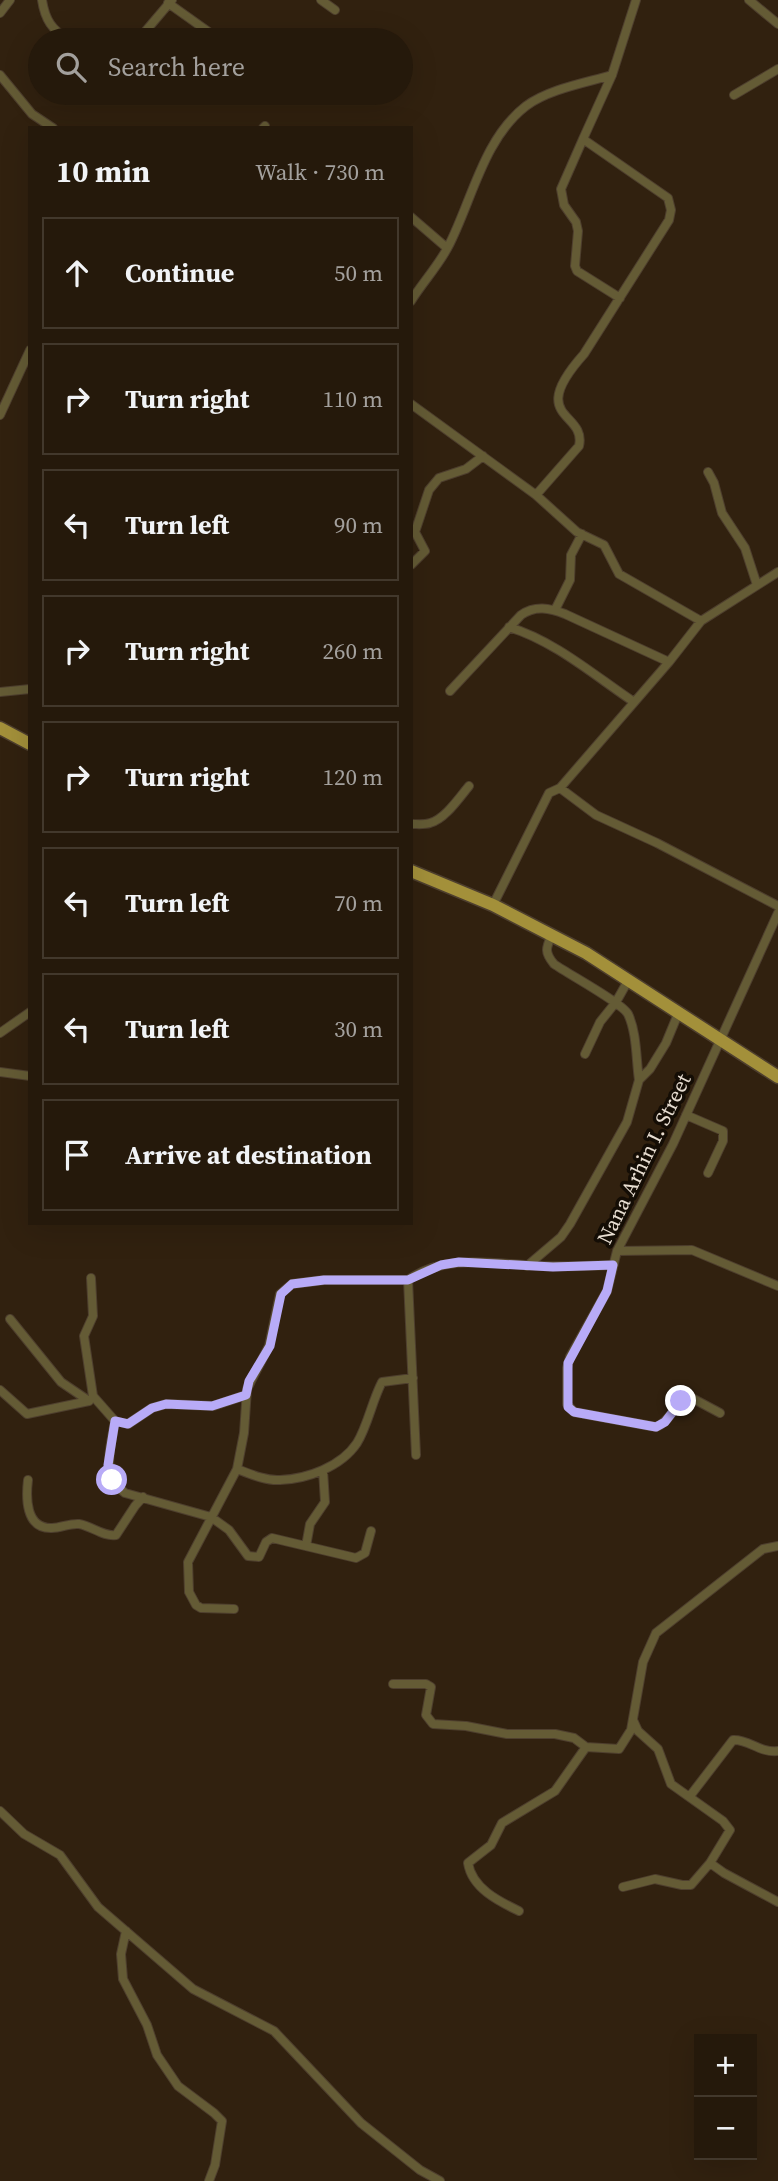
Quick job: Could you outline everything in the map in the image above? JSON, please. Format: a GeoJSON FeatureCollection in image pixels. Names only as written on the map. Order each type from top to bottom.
{"type":"FeatureCollection","features":[{"type":"Feature","properties":{"kind":"main road"},"geometry":{"type":"LineString","coordinates":[[0,728],[28,743]]}},
{"type":"Feature","properties":{"kind":"main road"},"geometry":{"type":"LineString","coordinates":[[413,872],[493,905],[552,934],[629,979],[678,1014],[778,1077]]}},
{"type":"Feature","properties":{"kind":"street"},"geometry":{"type":"LineString","coordinates":[[0,13],[10,0]]}},
{"type":"Feature","properties":{"kind":"street"},"geometry":{"type":"LineString","coordinates":[[42,0],[46,18],[52,28]]}},
{"type":"Feature","properties":{"kind":"street"},"geometry":{"type":"LineString","coordinates":[[321,0],[335,10]]}},
{"type":"Feature","properties":{"kind":"street"},"geometry":{"type":"LineString","coordinates":[[620,298],[577,271],[575,266],[578,231],[576,222],[564,205],[561,189],[612,75],[636,0]]}},
{"type":"Feature","properties":{"kind":"street"},"geometry":{"type":"LineString","coordinates":[[749,0],[778,24]]}},
{"type":"Feature","properties":{"kind":"street"},"geometry":{"type":"LineString","coordinates":[[148,28],[170,2],[204,28]]}},
{"type":"Feature","properties":{"kind":"street"},"geometry":{"type":"LineString","coordinates":[[734,95],[778,69]]}},
{"type":"Feature","properties":{"kind":"street"},"geometry":{"type":"LineString","coordinates":[[0,75],[33,114],[50,126]]}},
{"type":"Feature","properties":{"kind":"street"},"geometry":{"type":"LineString","coordinates":[[413,298],[447,248],[490,151],[501,133],[520,113],[543,97],[612,75]]}},
{"type":"Feature","properties":{"kind":"street"},"geometry":{"type":"LineString","coordinates":[[536,495],[579,446],[578,431],[557,405],[557,396],[569,371],[584,354],[669,220],[671,210],[668,198],[583,139]]}},
{"type":"Feature","properties":{"kind":"street"},"geometry":{"type":"LineString","coordinates":[[413,219],[447,248]]}},
{"type":"Feature","properties":{"kind":"street"},"geometry":{"type":"LineString","coordinates":[[0,415],[28,354]]}},
{"type":"Feature","properties":{"kind":"street"},"geometry":{"type":"LineString","coordinates":[[413,405],[536,495],[582,534],[604,545],[619,574],[701,621]]}},
{"type":"Feature","properties":{"kind":"street"},"geometry":{"type":"LineString","coordinates":[[413,563],[424,553],[424,548],[413,531],[429,491],[439,478],[466,469],[483,456]]}},
{"type":"Feature","properties":{"kind":"street"},"geometry":{"type":"LineString","coordinates":[[708,472],[722,513],[745,548],[757,586]]}},
{"type":"Feature","properties":{"kind":"street"},"geometry":{"type":"LineString","coordinates":[[555,610],[570,580],[571,555],[582,534]]}},
{"type":"Feature","properties":{"kind":"street"},"geometry":{"type":"LineString","coordinates":[[493,905],[545,799],[553,790],[560,788],[701,621],[778,572]]}},
{"type":"Feature","properties":{"kind":"street"},"geometry":{"type":"LineString","coordinates":[[450,691],[527,610],[539,608],[555,610],[669,662]]}},
{"type":"Feature","properties":{"kind":"street"},"geometry":{"type":"LineString","coordinates":[[509,627],[547,644],[634,702]]}},
{"type":"Feature","properties":{"kind":"street"},"geometry":{"type":"LineString","coordinates":[[0,692],[28,689]]}},
{"type":"Feature","properties":{"kind":"street"},"geometry":{"type":"LineString","coordinates":[[413,824],[432,823],[452,807],[469,786]]}},
{"type":"Feature","properties":{"kind":"street"},"geometry":{"type":"LineString","coordinates":[[560,788],[596,815],[657,843],[778,906]]}},
{"type":"Feature","properties":{"kind":"street","name":"Nana Arhin I. Street"},"geometry":{"type":"LineString","coordinates":[[720,1413],[690,1397],[685,1398],[663,1424],[656,1427],[574,1412],[568,1407],[568,1363],[607,1291],[617,1251],[686,1115],[778,913]]}},
{"type":"Feature","properties":{"kind":"street"},"geometry":{"type":"LineString","coordinates":[[527,1266],[561,1237],[570,1224],[621,1135],[639,1080],[629,1017],[616,1002],[554,964],[545,950],[552,934]]}},
{"type":"Feature","properties":{"kind":"street"},"geometry":{"type":"LineString","coordinates":[[586,1054],[605,1014],[616,1002],[629,979]]}},
{"type":"Feature","properties":{"kind":"street"},"geometry":{"type":"LineString","coordinates":[[0,1032],[28,1013]]}},
{"type":"Feature","properties":{"kind":"street"},"geometry":{"type":"LineString","coordinates":[[639,1080],[650,1069],[666,1043],[678,1014]]}},
{"type":"Feature","properties":{"kind":"street"},"geometry":{"type":"LineString","coordinates":[[0,1072],[28,1076]]}},
{"type":"Feature","properties":{"kind":"street"},"geometry":{"type":"LineString","coordinates":[[686,1115],[723,1131],[723,1141],[708,1173]]}},
{"type":"Feature","properties":{"kind":"street"},"geometry":{"type":"LineString","coordinates":[[617,1251],[692,1250],[778,1286]]}},
{"type":"Feature","properties":{"kind":"street"},"geometry":{"type":"LineString","coordinates":[[234,1609],[201,1608],[191,1599],[188,1562],[237,1469],[249,1381],[270,1346],[278,1301],[285,1289],[292,1284],[324,1280],[408,1280],[451,1262],[527,1266],[613,1265]]}},
{"type":"Feature","properties":{"kind":"street"},"geometry":{"type":"LineString","coordinates":[[91,1278],[93,1316],[84,1336],[92,1401]]}},
{"type":"Feature","properties":{"kind":"street"},"geometry":{"type":"LineString","coordinates":[[408,1280],[416,1455]]}},
{"type":"Feature","properties":{"kind":"street"},"geometry":{"type":"LineString","coordinates":[[10,1319],[61,1382],[92,1401],[115,1421],[128,1424],[152,1408],[166,1404],[212,1406],[246,1395]]}},
{"type":"Feature","properties":{"kind":"street"},"geometry":{"type":"LineString","coordinates":[[237,1469],[280,1480],[312,1475],[323,1470],[358,1441],[382,1382],[413,1378]]}},
{"type":"Feature","properties":{"kind":"street"},"geometry":{"type":"LineString","coordinates":[[0,1390],[27,1414],[92,1401]]}},
{"type":"Feature","properties":{"kind":"street"},"geometry":{"type":"LineString","coordinates":[[115,1421],[109,1472],[117,1487],[125,1493],[211,1517],[229,1530],[245,1553],[254,1558],[261,1555],[266,1542],[272,1538],[356,1558],[365,1553],[371,1531]]}},
{"type":"Feature","properties":{"kind":"street"},"geometry":{"type":"LineString","coordinates":[[306,1546],[310,1524],[325,1502],[323,1470]]}},
{"type":"Feature","properties":{"kind":"street"},"geometry":{"type":"LineString","coordinates":[[28,1480],[27,1505],[30,1515],[38,1523],[50,1528],[81,1524],[107,1535],[116,1535],[143,1497]]}},
{"type":"Feature","properties":{"kind":"street"},"geometry":{"type":"LineString","coordinates":[[393,1684],[426,1684],[431,1688],[426,1715],[433,1724],[466,1726],[507,1734],[555,1734],[574,1738],[586,1747],[619,1749],[633,1720],[645,1654],[659,1630],[763,1549],[778,1546]]}},
{"type":"Feature","properties":{"kind":"street"},"geometry":{"type":"LineString","coordinates":[[623,1887],[655,1879],[691,1885],[710,1863],[730,1830],[723,1821],[670,1784],[658,1749],[638,1731],[633,1720]]}},
{"type":"Feature","properties":{"kind":"street"},"geometry":{"type":"LineString","coordinates":[[690,1796],[733,1740],[764,1751],[778,1751]]}},
{"type":"Feature","properties":{"kind":"street"},"geometry":{"type":"LineString","coordinates":[[519,1911],[489,1896],[470,1871],[468,1863],[491,1845],[502,1823],[555,1791],[586,1747]]}},
{"type":"Feature","properties":{"kind":"street"},"geometry":{"type":"LineString","coordinates":[[0,1811],[24,1834],[66,1860],[98,1907],[198,1993],[274,2031],[361,2123],[420,2170],[440,2181]]}},
{"type":"Feature","properties":{"kind":"street"},"geometry":{"type":"LineString","coordinates":[[710,1863],[778,1902]]}},
{"type":"Feature","properties":{"kind":"street"},"geometry":{"type":"LineString","coordinates":[[126,1931],[121,1954],[123,1979],[147,2025],[157,2055],[178,2086],[222,2121],[215,2165],[209,2181]]}},
{"type":"Feature","properties":{"kind":"route"},"geometry":{"type":"LineString","coordinates":[[112,1480],[108,1465],[115,1421],[128,1424],[152,1408],[171,1403],[212,1406],[246,1395],[249,1381],[270,1346],[278,1301],[285,1289],[292,1284],[324,1280],[408,1280],[414,1275],[451,1262],[553,1267],[613,1265],[607,1291],[568,1363],[566,1404],[574,1412],[656,1427],[665,1422],[681,1401]]}}]}
